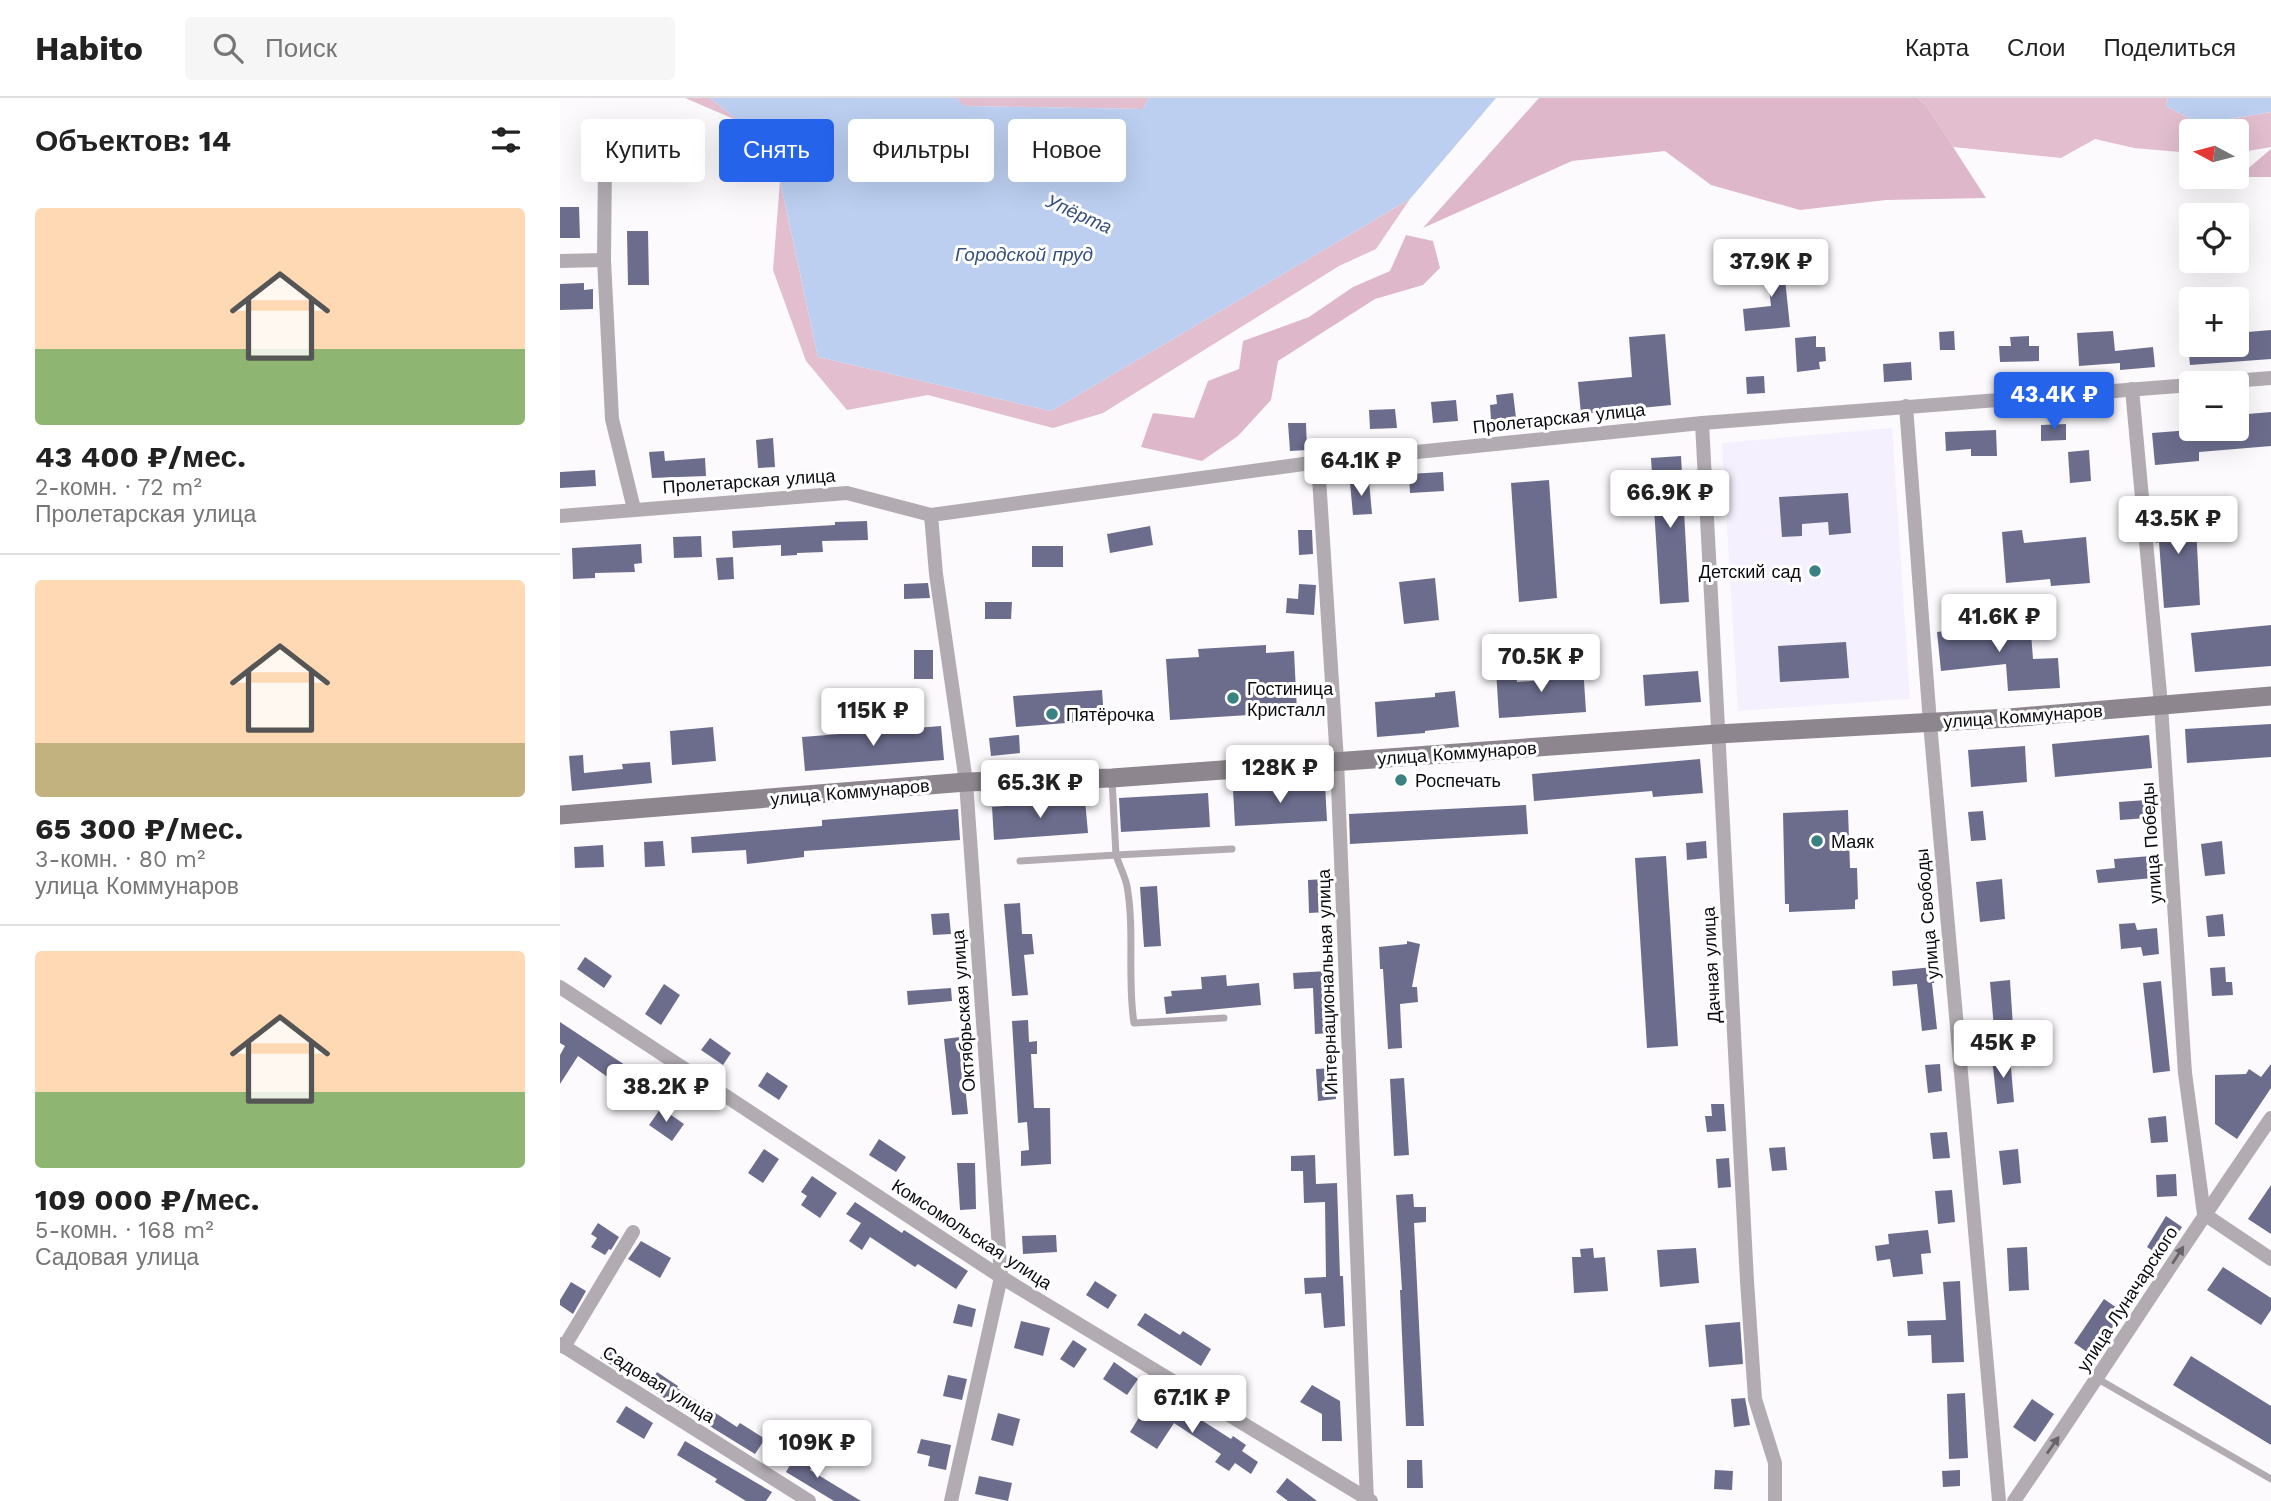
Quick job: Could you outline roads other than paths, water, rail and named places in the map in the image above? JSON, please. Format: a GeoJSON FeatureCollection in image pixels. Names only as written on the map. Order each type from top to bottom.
{"type":"FeatureCollection","features":[{"type":"Feature","properties":{"kind":"main road","name":"улица Коммунаров"},"geometry":{"type":"LineString","coordinates":[[560,816],[966,782],[1112,778],[1718,734],[2008,719],[2271,696]]}},
{"type":"Feature","properties":{"kind":"street"},"geometry":{"type":"LineString","coordinates":[[606,182],[604,260],[612,419],[635,509]]}},
{"type":"Feature","properties":{"kind":"street"},"geometry":{"type":"LineString","coordinates":[[560,261],[604,260]]}},
{"type":"Feature","properties":{"kind":"street"},"geometry":{"type":"LineString","coordinates":[[2249,380],[2271,378]]}},
{"type":"Feature","properties":{"kind":"street","name":"Пролетарская улица"},"geometry":{"type":"LineString","coordinates":[[560,516],[847,493],[931,515],[1318,462],[1702,423],[2179,386]]}},
{"type":"Feature","properties":{"kind":"street","name":"улица Победы"},"geometry":{"type":"LineString","coordinates":[[2132,389],[2161,705],[2185,1073],[2204,1214]]}},
{"type":"Feature","properties":{"kind":"street","name":"улица Свободы"},"geometry":{"type":"LineString","coordinates":[[1906,406],[1930,723],[1999,1501]]}},
{"type":"Feature","properties":{"kind":"street","name":"Дачная улица"},"geometry":{"type":"LineString","coordinates":[[1702,423],[1755,1399],[1775,1463],[1775,1501]]}},
{"type":"Feature","properties":{"kind":"street","name":"Интернациональная улица"},"geometry":{"type":"LineString","coordinates":[[1318,462],[1337,761],[1368,1500]]}},
{"type":"Feature","properties":{"kind":"street","name":"Октябрьская улица"},"geometry":{"type":"LineString","coordinates":[[931,515],[936,574],[966,782],[1001,1277],[951,1501]]}},
{"type":"Feature","properties":{"kind":"street","name":"Комсомольская улица"},"geometry":{"type":"LineString","coordinates":[[560,987],[1001,1277],[1368,1500]]}},
{"type":"Feature","properties":{"kind":"street","name":"улица Луначарского"},"geometry":{"type":"LineString","coordinates":[[2014,1501],[2098,1379],[2204,1214],[2271,1118]]}},
{"type":"Feature","properties":{"kind":"street"},"geometry":{"type":"LineString","coordinates":[[2204,1214],[2271,1259]]}},
{"type":"Feature","properties":{"kind":"street"},"geometry":{"type":"LineString","coordinates":[[562,1346],[633,1233]]}},
{"type":"Feature","properties":{"kind":"street","name":"Садовая улица"},"geometry":{"type":"LineString","coordinates":[[562,1346],[809,1501]]}},
{"type":"Feature","properties":{"kind":"lane"},"geometry":{"type":"LineString","coordinates":[[1112,778],[1115,855],[1127,884],[1132,958],[1130,996],[1134,1023],[1224,1018]]}},
{"type":"Feature","properties":{"kind":"lane"},"geometry":{"type":"LineString","coordinates":[[1020,861],[1232,849]]}},
{"type":"Feature","properties":{"kind":"lane"},"geometry":{"type":"LineString","coordinates":[[2098,1379],[2271,1479]]}},
{"type":"Feature","properties":{"kind":"water","name":"Городской пруд"},"geometry":{"type":"Polygon","coordinates":[[[710,98],[956,98],[965,106],[1143,109],[1149,98],[1496,98],[1410,199],[1051,411],[818,357],[780,182],[834,182],[834,119],[736,119],[710,98]]]}},
{"type":"Feature","properties":{"kind":"water"},"geometry":{"type":"Polygon","coordinates":[[[2168,98],[2271,98],[2271,112],[2230,119],[2191,119],[2166,106],[2168,98]]]}},
{"type":"Feature","properties":{"kind":"place","name":"Детский сад"},"geometry":{"type":"Point","coordinates":[1815,571]}},
{"type":"Feature","properties":{"kind":"place","name":"Гостиница Кристалл"},"geometry":{"type":"Point","coordinates":[1233,698]}},
{"type":"Feature","properties":{"kind":"place","name":"Пятёрочка"},"geometry":{"type":"Point","coordinates":[1052,714]}},
{"type":"Feature","properties":{"kind":"place","name":"Роспечать"},"geometry":{"type":"Point","coordinates":[1401,780]}},
{"type":"Feature","properties":{"kind":"place","name":"Маяк"},"geometry":{"type":"Point","coordinates":[1817,841]}},
{"type":"Feature","properties":{"kind":"water label","name":"Упёрта"},"geometry":{"type":"Point","coordinates":[1079,214]}}]}
